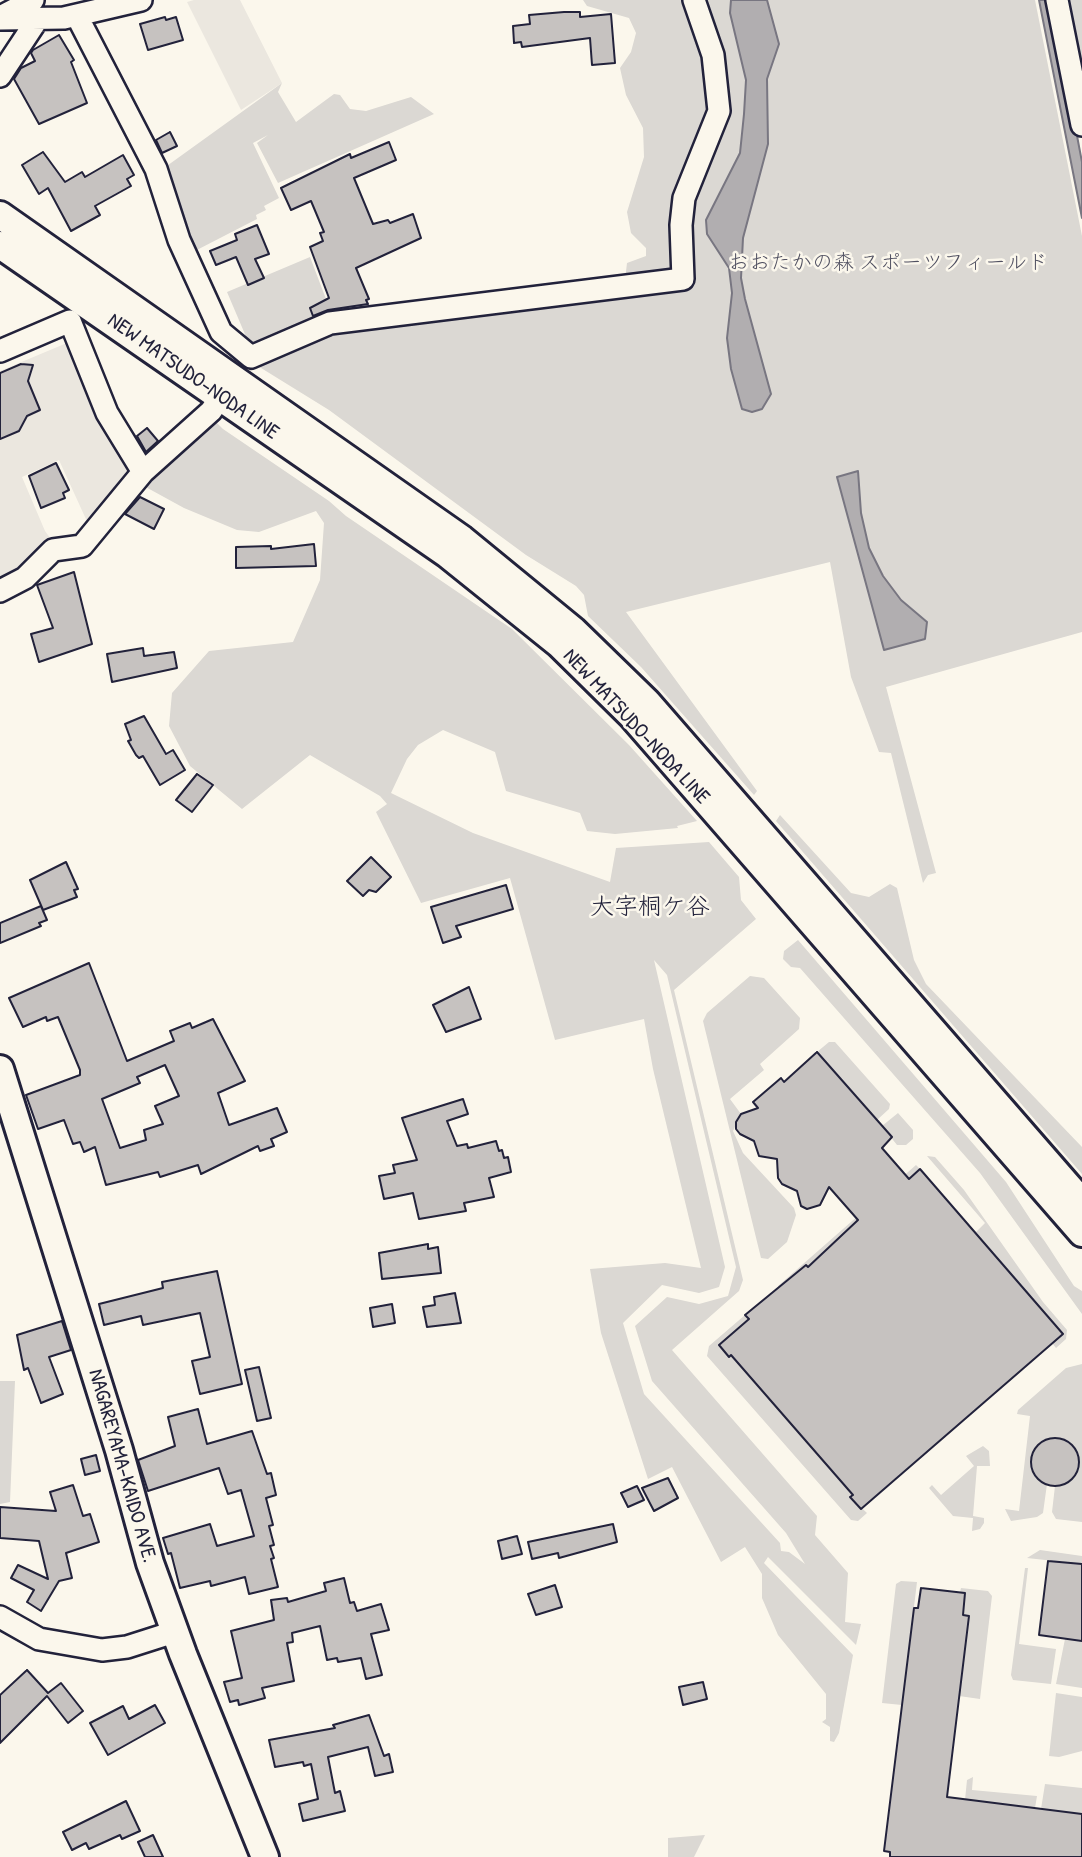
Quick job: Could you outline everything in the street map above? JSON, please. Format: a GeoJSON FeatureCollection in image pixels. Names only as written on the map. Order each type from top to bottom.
{"type":"FeatureCollection","features":[{"type":"Feature","properties":{"kind":"main road","name":"NEW MATSUDO-NODA LINE"},"geometry":{"type":"LineString","coordinates":[[0,215],[479,578],[594,676],[1082,1233]]}},
{"type":"Feature","properties":{"kind":"main road","name":"NEW MATSUDO-NODA LINE"},"geometry":{"type":"LineString","coordinates":[[0,245],[473,547],[533,594],[611,665],[1082,1202]]}},
{"type":"Feature","properties":{"kind":"main road","name":"NAGAREYAMA-KAIDO AVE."},"geometry":{"type":"LineString","coordinates":[[0,1069],[174,1632],[265,1857]]}},
{"type":"Feature","properties":{"kind":"street"},"geometry":{"type":"LineString","coordinates":[[0,18],[35,10],[68,11],[141,0]]}},
{"type":"Feature","properties":{"kind":"street"},"geometry":{"type":"LineString","coordinates":[[0,591],[25,578],[53,550],[82,546],[143,472],[211,411],[251,357],[330,323],[683,279],[681,225],[684,198],[719,111],[713,55],[694,0]]}},
{"type":"Feature","properties":{"kind":"street"},"geometry":{"type":"LineString","coordinates":[[1057,0],[1082,124]]}},
{"type":"Feature","properties":{"kind":"street"},"geometry":{"type":"LineString","coordinates":[[0,76],[35,10]]}},
{"type":"Feature","properties":{"kind":"street"},"geometry":{"type":"LineString","coordinates":[[68,11],[156,169],[179,240],[221,332],[251,357]]}},
{"type":"Feature","properties":{"kind":"street"},"geometry":{"type":"LineString","coordinates":[[0,351],[70,321],[107,413],[143,472]]}},
{"type":"Feature","properties":{"kind":"street"},"geometry":{"type":"LineString","coordinates":[[0,1617],[39,1639],[102,1650],[127,1647],[174,1632]]}},
{"type":"Feature","properties":{"kind":"shaded area"},"geometry":{"type":"Polygon","coordinates":[[[240,0],[282,83],[241,110],[187,2],[240,0]]]}},
{"type":"Feature","properties":{"kind":"shaded area"},"geometry":{"type":"Polygon","coordinates":[[[731,0],[767,0],[779,44],[767,79],[768,144],[743,238],[741,278],[771,394],[762,409],[752,412],[742,409],[731,369],[727,338],[732,293],[729,268],[707,234],[706,220],[740,153],[746,80],[730,13],[731,0]]]}},
{"type":"Feature","properties":{"kind":"shaded area"},"geometry":{"type":"Polygon","coordinates":[[[1039,0],[1049,0],[1074,120],[1082,162],[1082,218],[1039,0]]]}},
{"type":"Feature","properties":{"kind":"shaded area"},"geometry":{"type":"Polygon","coordinates":[[[74,340],[131,464],[132,477],[90,528],[59,460],[22,477],[45,531],[53,542],[0,587],[0,371],[74,340]]]}},
{"type":"Feature","properties":{"kind":"shaded area"},"geometry":{"type":"Polygon","coordinates":[[[858,471],[861,513],[869,548],[883,576],[901,600],[927,622],[925,639],[884,650],[837,477],[858,471]]]}},
{"type":"Feature","properties":{"kind":"green space"},"geometry":{"type":"Polygon","coordinates":[[[583,0],[687,0],[690,6],[713,98],[678,269],[625,280],[627,263],[646,256],[646,248],[631,233],[627,212],[644,157],[643,128],[626,95],[620,68],[631,52],[636,33],[629,18],[587,6],[583,0]]]}},
{"type":"Feature","properties":{"kind":"green space","name":"おおたかの森 スポーツフィールド"},"geometry":{"type":"Polygon","coordinates":[[[701,0],[1035,0],[1082,236],[1082,632],[886,687],[936,873],[928,875],[923,883],[891,753],[879,752],[851,677],[830,562],[626,612],[757,791],[754,795],[641,667],[588,616],[584,595],[576,586],[526,555],[329,410],[253,363],[323,333],[690,282],[686,220],[722,124],[701,0]]]}},
{"type":"Feature","properties":{"kind":"green space"},"geometry":{"type":"Polygon","coordinates":[[[1066,0],[1082,0],[1082,69],[1066,0]]]}},
{"type":"Feature","properties":{"kind":"green space"},"geometry":{"type":"Polygon","coordinates":[[[282,83],[278,92],[296,122],[334,94],[340,95],[350,109],[366,111],[411,97],[434,114],[278,183],[257,143],[268,135],[253,143],[279,198],[264,206],[266,210],[256,215],[257,219],[191,253],[164,168],[282,83]]]}},
{"type":"Feature","properties":{"kind":"green space"},"geometry":{"type":"Polygon","coordinates":[[[310,257],[326,299],[310,308],[314,318],[250,346],[227,292],[310,257]]]}},
{"type":"Feature","properties":{"kind":"green space"},"geometry":{"type":"Polygon","coordinates":[[[211,417],[223,429],[329,501],[346,516],[512,629],[629,745],[697,821],[677,826],[678,828],[615,834],[587,831],[580,813],[506,791],[495,752],[443,730],[418,745],[407,759],[391,793],[473,833],[610,882],[616,848],[709,842],[739,877],[741,900],[756,919],[674,990],[743,1280],[739,1291],[672,1350],[817,1516],[815,1535],[848,1573],[845,1622],[861,1624],[856,1645],[768,1557],[764,1563],[853,1655],[839,1733],[834,1742],[830,1741],[830,1727],[822,1722],[826,1719],[826,1694],[778,1635],[762,1598],[762,1574],[745,1547],[721,1562],[672,1467],[648,1479],[601,1333],[590,1269],[665,1263],[701,1268],[653,1069],[644,1019],[555,1040],[510,878],[421,903],[376,812],[387,804],[380,796],[310,755],[242,809],[190,766],[169,726],[172,693],[209,651],[293,642],[320,580],[324,523],[316,511],[259,532],[237,530],[184,508],[142,485],[211,417]],[[654,960],[725,1267],[719,1287],[699,1293],[662,1285],[623,1323],[644,1394],[780,1543],[781,1551],[789,1552],[805,1564],[786,1533],[652,1381],[635,1326],[667,1297],[699,1304],[728,1296],[736,1267],[667,975],[654,960]]]}},
{"type":"Feature","properties":{"kind":"green space"},"geometry":{"type":"Polygon","coordinates":[[[780,815],[851,893],[869,897],[890,884],[897,888],[914,960],[926,984],[1082,1147],[1082,1174],[776,821],[780,815]]]}},
{"type":"Feature","properties":{"kind":"green space"},"geometry":{"type":"Polygon","coordinates":[[[798,940],[1006,1182],[1074,1286],[1082,1291],[1082,1314],[980,1173],[800,968],[791,967],[783,959],[784,951],[798,940]]]}},
{"type":"Feature","properties":{"kind":"green space"},"geometry":{"type":"Polygon","coordinates":[[[750,976],[764,978],[800,1018],[799,1029],[760,1064],[764,1070],[730,1099],[741,1114],[733,1131],[743,1153],[794,1208],[796,1215],[787,1242],[768,1259],[761,1258],[703,1021],[707,1013],[750,976]]]}},
{"type":"Feature","properties":{"kind":"green space"},"geometry":{"type":"Polygon","coordinates":[[[829,1042],[835,1042],[890,1104],[889,1109],[877,1120],[817,1052],[829,1042]]]}},
{"type":"Feature","properties":{"kind":"green space"},"geometry":{"type":"Polygon","coordinates":[[[898,1113],[913,1130],[913,1139],[906,1145],[897,1145],[882,1126],[898,1113]]]}},
{"type":"Feature","properties":{"kind":"green space"},"geometry":{"type":"Polygon","coordinates":[[[927,1156],[935,1157],[964,1190],[1043,1302],[1067,1330],[1066,1339],[1056,1348],[1052,1343],[1062,1333],[975,1233],[985,1223],[927,1156]]]}},
{"type":"Feature","properties":{"kind":"green space"},"geometry":{"type":"Polygon","coordinates":[[[916,1165],[920,1169],[857,1220],[859,1224],[843,1237],[841,1235],[782,1290],[778,1286],[916,1165]]]}},
{"type":"Feature","properties":{"kind":"green space"},"geometry":{"type":"Polygon","coordinates":[[[745,1315],[749,1319],[719,1345],[729,1357],[731,1355],[853,1495],[851,1498],[867,1513],[858,1521],[851,1520],[707,1356],[709,1346],[745,1315]]]}},
{"type":"Feature","properties":{"kind":"green space"},"geometry":{"type":"Polygon","coordinates":[[[1082,1364],[1082,1522],[1056,1519],[1052,1512],[1055,1486],[1072,1479],[1079,1462],[1071,1445],[1054,1439],[1040,1444],[1032,1458],[1034,1473],[1047,1484],[1043,1513],[1037,1517],[1011,1521],[1005,1509],[1019,1511],[1030,1416],[1017,1414],[1018,1410],[1066,1368],[1082,1364]]]}},
{"type":"Feature","properties":{"kind":"green space"},"geometry":{"type":"Polygon","coordinates":[[[0,1381],[15,1381],[10,1502],[0,1504],[0,1381]]]}},
{"type":"Feature","properties":{"kind":"green space"},"geometry":{"type":"Polygon","coordinates":[[[983,1446],[989,1451],[990,1466],[977,1466],[973,1516],[984,1518],[984,1523],[980,1529],[972,1531],[973,1518],[953,1516],[929,1488],[932,1485],[941,1495],[974,1466],[966,1456],[983,1446]]]}},
{"type":"Feature","properties":{"kind":"green space"},"geometry":{"type":"Polygon","coordinates":[[[1040,1550],[1082,1556],[1082,1564],[1027,1558],[1040,1550]]]}},
{"type":"Feature","properties":{"kind":"green space"},"geometry":{"type":"Polygon","coordinates":[[[1025,1568],[1028,1568],[1019,1644],[1056,1649],[1051,1684],[1013,1680],[1011,1675],[1025,1568]]]}},
{"type":"Feature","properties":{"kind":"green space"},"geometry":{"type":"Polygon","coordinates":[[[901,1581],[917,1582],[902,1705],[882,1703],[896,1584],[901,1581]]]}},
{"type":"Feature","properties":{"kind":"green space"},"geometry":{"type":"Polygon","coordinates":[[[961,1588],[988,1591],[992,1596],[980,1699],[959,1696],[965,1593],[960,1592],[961,1588]]]}},
{"type":"Feature","properties":{"kind":"green space"},"geometry":{"type":"Polygon","coordinates":[[[1065,1639],[1082,1641],[1082,1688],[1056,1684],[1065,1639]]]}},
{"type":"Feature","properties":{"kind":"green space"},"geometry":{"type":"Polygon","coordinates":[[[1056,1693],[1082,1697],[1082,1751],[1059,1757],[1049,1756],[1056,1693]]]}},
{"type":"Feature","properties":{"kind":"green space"},"geometry":{"type":"Polygon","coordinates":[[[973,1777],[972,1790],[1037,1796],[1035,1808],[965,1800],[967,1780],[973,1777]]]}},
{"type":"Feature","properties":{"kind":"green space"},"geometry":{"type":"Polygon","coordinates":[[[1045,1784],[1082,1788],[1082,1814],[1041,1809],[1045,1784]]]}},
{"type":"Feature","properties":{"kind":"green space"},"geometry":{"type":"Polygon","coordinates":[[[705,1835],[694,1857],[668,1857],[668,1838],[705,1835]]]}},
{"type":"Feature","properties":{"kind":"building"},"geometry":{"type":"Polygon","coordinates":[[[580,12],[580,17],[611,14],[615,63],[592,65],[590,38],[522,47],[521,42],[514,43],[513,26],[530,24],[529,15],[580,12]]]}},
{"type":"Feature","properties":{"kind":"building"},"geometry":{"type":"Polygon","coordinates":[[[165,17],[166,20],[176,17],[183,40],[148,50],[140,24],[165,17]]]}},
{"type":"Feature","properties":{"kind":"building"},"geometry":{"type":"Polygon","coordinates":[[[59,35],[74,60],[71,62],[87,103],[39,124],[14,79],[21,68],[35,61],[31,53],[33,50],[59,35]]]}},
{"type":"Feature","properties":{"kind":"building"},"geometry":{"type":"Polygon","coordinates":[[[170,132],[177,146],[162,153],[156,140],[170,132]]]}},
{"type":"Feature","properties":{"kind":"building"},"geometry":{"type":"Polygon","coordinates":[[[389,142],[396,160],[354,178],[373,224],[388,220],[390,223],[413,214],[421,238],[356,268],[369,299],[366,300],[368,304],[328,310],[313,316],[310,308],[329,298],[310,247],[323,241],[320,233],[324,232],[311,201],[291,210],[281,188],[350,154],[351,158],[389,142]]]}},
{"type":"Feature","properties":{"kind":"building"},"geometry":{"type":"Polygon","coordinates":[[[43,152],[65,182],[82,172],[85,177],[123,155],[134,175],[127,179],[131,186],[95,206],[100,215],[71,231],[48,188],[39,194],[22,165],[43,152]]]}},
{"type":"Feature","properties":{"kind":"building"},"geometry":{"type":"Polygon","coordinates":[[[257,225],[269,254],[255,259],[264,278],[248,285],[236,257],[216,265],[210,251],[237,240],[235,234],[257,225]]]}},
{"type":"Feature","properties":{"kind":"building"},"geometry":{"type":"Polygon","coordinates":[[[21,364],[33,365],[28,381],[40,410],[27,416],[19,431],[0,439],[0,373],[21,364]]]}},
{"type":"Feature","properties":{"kind":"building"},"geometry":{"type":"Polygon","coordinates":[[[147,428],[158,441],[146,452],[137,436],[147,428]]]}},
{"type":"Feature","properties":{"kind":"building"},"geometry":{"type":"Polygon","coordinates":[[[56,463],[69,490],[63,493],[65,498],[41,508],[29,476],[56,463]]]}},
{"type":"Feature","properties":{"kind":"building"},"geometry":{"type":"Polygon","coordinates":[[[140,497],[164,509],[154,529],[125,514],[140,497]]]}},
{"type":"Feature","properties":{"kind":"building"},"geometry":{"type":"Polygon","coordinates":[[[314,544],[316,566],[236,568],[236,547],[271,546],[271,549],[314,544]]]}},
{"type":"Feature","properties":{"kind":"building"},"geometry":{"type":"Polygon","coordinates":[[[74,572],[92,644],[39,662],[31,634],[53,628],[37,585],[74,572]]]}},
{"type":"Feature","properties":{"kind":"building"},"geometry":{"type":"Polygon","coordinates":[[[143,648],[144,656],[174,652],[177,668],[112,682],[107,654],[143,648]]]}},
{"type":"Feature","properties":{"kind":"building"},"geometry":{"type":"Polygon","coordinates":[[[144,716],[166,754],[173,750],[185,770],[160,785],[143,756],[139,758],[136,755],[128,741],[131,740],[125,724],[144,716]]]}},
{"type":"Feature","properties":{"kind":"building"},"geometry":{"type":"Polygon","coordinates":[[[197,774],[213,785],[192,812],[176,800],[197,774]]]}},
{"type":"Feature","properties":{"kind":"building"},"geometry":{"type":"Polygon","coordinates":[[[371,857],[391,877],[376,892],[369,890],[363,896],[347,881],[371,857]]]}},
{"type":"Feature","properties":{"kind":"building"},"geometry":{"type":"Polygon","coordinates":[[[66,862],[78,889],[74,890],[77,897],[43,910],[30,880],[66,862]]]}},
{"type":"Feature","properties":{"kind":"building"},"geometry":{"type":"Polygon","coordinates":[[[506,885],[513,909],[456,926],[461,937],[443,943],[431,907],[506,885]]]}},
{"type":"Feature","properties":{"kind":"building"},"geometry":{"type":"Polygon","coordinates":[[[41,906],[47,920],[39,923],[41,926],[0,943],[0,923],[41,906]]]}},
{"type":"Feature","properties":{"kind":"building"},"geometry":{"type":"Polygon","coordinates":[[[89,963],[127,1061],[174,1041],[170,1031],[190,1023],[192,1028],[213,1019],[245,1081],[218,1093],[229,1125],[277,1108],[287,1132],[271,1139],[274,1146],[260,1151],[258,1146],[201,1174],[198,1165],[160,1177],[158,1172],[106,1185],[95,1147],[84,1152],[80,1142],[73,1144],[64,1120],[38,1129],[26,1095],[80,1075],[58,1017],[47,1021],[46,1017],[23,1027],[9,998],[89,963]],[[165,1065],[137,1077],[140,1083],[102,1099],[120,1148],[146,1140],[144,1130],[163,1124],[155,1106],[179,1096],[165,1065]]]}},
{"type":"Feature","properties":{"kind":"building"},"geometry":{"type":"Polygon","coordinates":[[[469,987],[481,1019],[446,1032],[433,1005],[469,987]]]}},
{"type":"Feature","properties":{"kind":"building"},"geometry":{"type":"Polygon","coordinates":[[[817,1052],[892,1137],[882,1148],[909,1179],[920,1169],[1063,1334],[861,1509],[850,1497],[853,1495],[731,1355],[729,1357],[719,1345],[749,1319],[745,1315],[806,1265],[808,1267],[858,1220],[829,1187],[820,1205],[807,1209],[801,1206],[797,1191],[782,1184],[778,1178],[777,1159],[759,1156],[754,1141],[736,1129],[736,1122],[741,1114],[758,1108],[753,1102],[781,1078],[784,1082],[817,1052]]]}},
{"type":"Feature","properties":{"kind":"building"},"geometry":{"type":"Polygon","coordinates":[[[463,1099],[468,1114],[447,1121],[457,1146],[467,1144],[468,1148],[496,1141],[504,1158],[508,1157],[511,1172],[489,1178],[494,1197],[464,1203],[466,1211],[419,1219],[413,1193],[384,1199],[379,1176],[395,1173],[393,1165],[417,1160],[402,1118],[463,1099]]]}},
{"type":"Feature","properties":{"kind":"building"},"geometry":{"type":"Polygon","coordinates":[[[428,1244],[428,1249],[438,1247],[441,1273],[382,1279],[379,1253],[428,1244]]]}},
{"type":"Feature","properties":{"kind":"building"},"geometry":{"type":"Polygon","coordinates":[[[217,1271],[242,1384],[200,1394],[192,1361],[210,1357],[200,1313],[143,1325],[141,1316],[104,1325],[99,1304],[163,1288],[162,1282],[217,1271]]]}},
{"type":"Feature","properties":{"kind":"building"},"geometry":{"type":"Polygon","coordinates":[[[455,1293],[461,1323],[427,1327],[423,1307],[435,1305],[434,1297],[455,1293]]]}},
{"type":"Feature","properties":{"kind":"building"},"geometry":{"type":"Polygon","coordinates":[[[392,1304],[395,1323],[373,1327],[370,1308],[392,1304]]]}},
{"type":"Feature","properties":{"kind":"building"},"geometry":{"type":"Polygon","coordinates":[[[62,1321],[71,1350],[49,1357],[63,1394],[41,1403],[28,1368],[24,1370],[17,1335],[62,1321]]]}},
{"type":"Feature","properties":{"kind":"building"},"geometry":{"type":"Polygon","coordinates":[[[259,1367],[271,1418],[257,1421],[245,1370],[259,1367]]]}},
{"type":"Feature","properties":{"kind":"building"},"geometry":{"type":"Polygon","coordinates":[[[198,1409],[207,1444],[252,1431],[267,1474],[271,1473],[276,1495],[266,1498],[273,1525],[269,1526],[274,1545],[270,1546],[274,1558],[271,1559],[278,1587],[249,1594],[245,1577],[211,1586],[210,1581],[180,1588],[171,1553],[168,1554],[163,1538],[210,1524],[217,1546],[254,1536],[241,1490],[228,1494],[219,1468],[148,1491],[138,1460],[175,1446],[168,1417],[198,1409]]]}},
{"type":"Feature","properties":{"kind":"building"},"geometry":{"type":"Polygon","coordinates":[[[1055,1438],[1072,1445],[1079,1462],[1072,1479],[1055,1486],[1038,1479],[1031,1462],[1038,1445],[1055,1438]]]}},
{"type":"Feature","properties":{"kind":"building"},"geometry":{"type":"Polygon","coordinates":[[[96,1455],[100,1471],[85,1475],[81,1459],[96,1455]]]}},
{"type":"Feature","properties":{"kind":"building"},"geometry":{"type":"Polygon","coordinates":[[[668,1478],[678,1498],[654,1511],[642,1488],[668,1478]]]}},
{"type":"Feature","properties":{"kind":"building"},"geometry":{"type":"Polygon","coordinates":[[[73,1485],[83,1516],[90,1514],[99,1542],[66,1553],[72,1578],[59,1581],[41,1611],[27,1602],[34,1590],[11,1578],[18,1565],[48,1579],[39,1541],[0,1538],[0,1507],[56,1511],[50,1492],[73,1485]]]}},
{"type":"Feature","properties":{"kind":"building"},"geometry":{"type":"Polygon","coordinates":[[[637,1486],[644,1500],[628,1507],[621,1493],[637,1486]]]}},
{"type":"Feature","properties":{"kind":"building"},"geometry":{"type":"Polygon","coordinates":[[[613,1524],[617,1542],[559,1558],[558,1553],[532,1559],[528,1542],[613,1524]]]}},
{"type":"Feature","properties":{"kind":"building"},"geometry":{"type":"Polygon","coordinates":[[[517,1536],[522,1554],[502,1559],[498,1541],[517,1536]]]}},
{"type":"Feature","properties":{"kind":"building"},"geometry":{"type":"Polygon","coordinates":[[[1048,1561],[1082,1564],[1082,1641],[1039,1635],[1048,1561]]]}},
{"type":"Feature","properties":{"kind":"building"},"geometry":{"type":"Polygon","coordinates":[[[344,1578],[350,1603],[354,1602],[357,1611],[381,1604],[389,1630],[371,1634],[382,1675],[366,1679],[361,1658],[338,1662],[337,1658],[327,1660],[320,1626],[292,1633],[293,1642],[287,1643],[294,1681],[262,1688],[265,1698],[239,1705],[238,1700],[230,1702],[224,1682],[242,1678],[231,1631],[274,1620],[271,1600],[287,1598],[288,1602],[326,1591],[324,1583],[344,1578]]]}},
{"type":"Feature","properties":{"kind":"building"},"geometry":{"type":"Polygon","coordinates":[[[555,1585],[562,1607],[536,1615],[528,1594],[555,1585]]]}},
{"type":"Feature","properties":{"kind":"building"},"geometry":{"type":"Polygon","coordinates":[[[921,1588],[965,1593],[963,1615],[969,1616],[947,1797],[1082,1814],[1082,1857],[890,1857],[890,1852],[884,1851],[914,1608],[918,1608],[921,1588]]]}},
{"type":"Feature","properties":{"kind":"building"},"geometry":{"type":"Polygon","coordinates":[[[27,1670],[48,1693],[61,1683],[83,1711],[68,1723],[47,1696],[0,1743],[0,1695],[27,1670]]]}},
{"type":"Feature","properties":{"kind":"building"},"geometry":{"type":"Polygon","coordinates":[[[703,1682],[707,1699],[683,1705],[679,1687],[703,1682]]]}},
{"type":"Feature","properties":{"kind":"building"},"geometry":{"type":"Polygon","coordinates":[[[155,1705],[165,1723],[108,1755],[90,1723],[123,1706],[129,1719],[155,1705]]]}},
{"type":"Feature","properties":{"kind":"building"},"geometry":{"type":"Polygon","coordinates":[[[369,1715],[384,1756],[389,1754],[393,1772],[375,1776],[368,1747],[328,1757],[335,1793],[340,1791],[345,1811],[303,1821],[299,1804],[318,1799],[311,1764],[304,1766],[303,1762],[275,1767],[269,1740],[335,1728],[333,1725],[369,1715]]]}},
{"type":"Feature","properties":{"kind":"building"},"geometry":{"type":"Polygon","coordinates":[[[126,1801],[140,1831],[122,1839],[120,1835],[89,1849],[86,1843],[72,1850],[63,1832],[126,1801]]]}},
{"type":"Feature","properties":{"kind":"building"},"geometry":{"type":"Polygon","coordinates":[[[153,1835],[163,1857],[145,1857],[138,1842],[153,1835]]]}},
{"type":"Feature","properties":{"kind":"district","name":"大字桐ケ谷"},"geometry":{"type":"Point","coordinates":[650,908]}}]}
